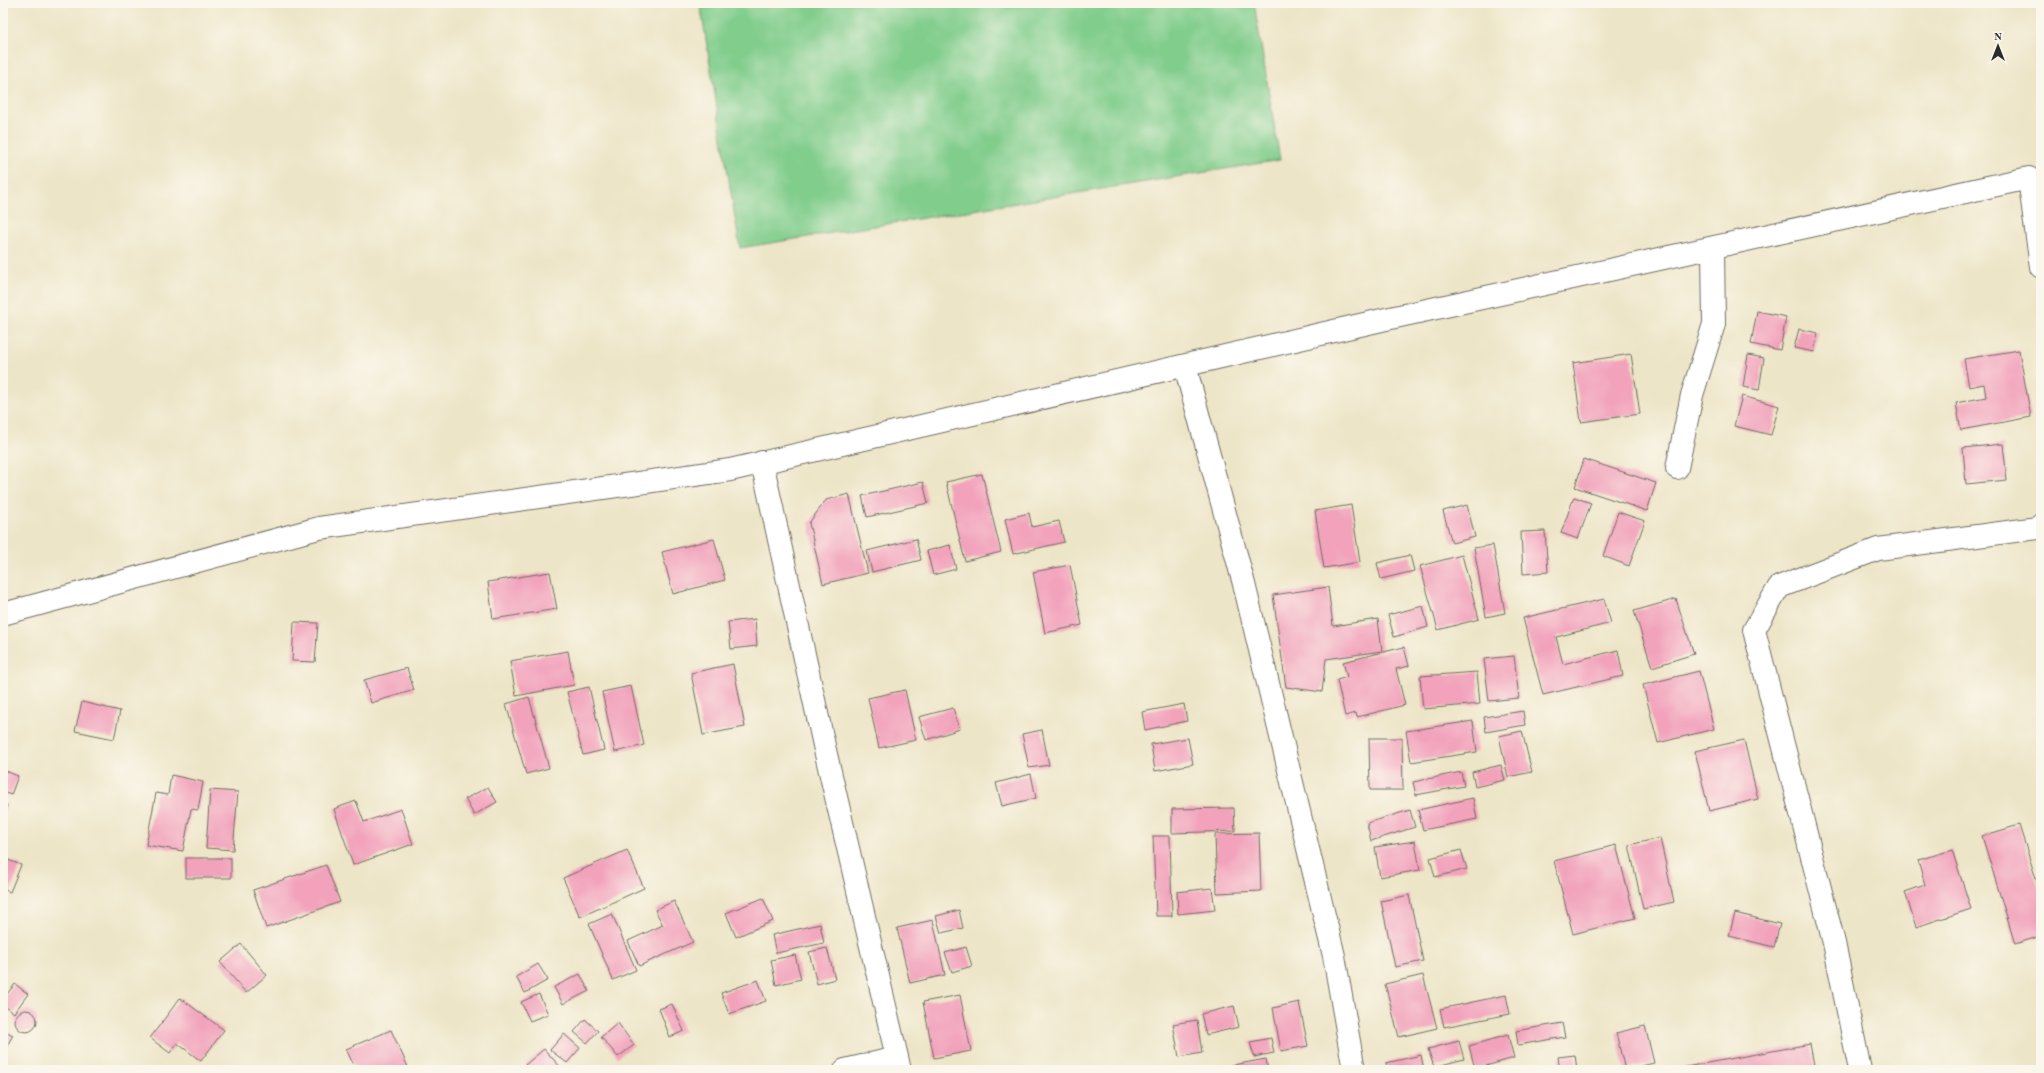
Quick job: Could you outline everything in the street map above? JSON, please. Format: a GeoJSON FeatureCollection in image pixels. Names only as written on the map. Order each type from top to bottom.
{"type":"FeatureCollection","features":[{"type":"Feature","properties":{"kind":"street"},"geometry":{"type":"LineString","coordinates":[[3,614],[319,528],[722,471],[1386,319],[2035,177],[2041,267]]}},
{"type":"Feature","properties":{"kind":"street"},"geometry":{"type":"LineString","coordinates":[[1677,468],[1692,395],[1714,324],[1713,248]]}},
{"type":"Feature","properties":{"kind":"street"},"geometry":{"type":"LineString","coordinates":[[1185,366],[1244,584],[1330,941],[1354,1070]]}},
{"type":"Feature","properties":{"kind":"street"},"geometry":{"type":"LineString","coordinates":[[762,462],[824,742],[898,1064],[845,1070]]}},
{"type":"Feature","properties":{"kind":"street"},"geometry":{"type":"LineString","coordinates":[[1860,1070],[1834,942],[1754,630],[1779,587],[1878,550],[2038,528],[2041,526]]}},
{"type":"Feature","properties":{"kind":"green space"},"geometry":{"type":"Polygon","coordinates":[[[700,3],[1254,3],[1280,160],[740,248],[700,3]]]}},
{"type":"Feature","properties":{"kind":"building"},"geometry":{"type":"Polygon","coordinates":[[[1757,311],[1786,317],[1780,350],[1751,344],[1757,311]]]}},
{"type":"Feature","properties":{"kind":"building"},"geometry":{"type":"Polygon","coordinates":[[[1799,329],[1818,333],[1814,352],[1794,348],[1799,329]]]}},
{"type":"Feature","properties":{"kind":"building"},"geometry":{"type":"Polygon","coordinates":[[[2019,350],[2031,417],[1961,430],[1956,403],[1986,397],[1984,384],[1969,387],[1964,359],[2019,350]]]}},
{"type":"Feature","properties":{"kind":"building"},"geometry":{"type":"Polygon","coordinates":[[[1631,354],[1640,414],[1581,422],[1573,363],[1631,354]]]}},
{"type":"Feature","properties":{"kind":"building"},"geometry":{"type":"Polygon","coordinates":[[[1748,355],[1764,358],[1759,390],[1743,387],[1748,355]]]}},
{"type":"Feature","properties":{"kind":"building"},"geometry":{"type":"Polygon","coordinates":[[[1742,396],[1779,406],[1771,435],[1734,426],[1742,396]]]}},
{"type":"Feature","properties":{"kind":"building"},"geometry":{"type":"Polygon","coordinates":[[[2003,444],[2007,480],[1966,484],[1963,448],[2003,444]]]}},
{"type":"Feature","properties":{"kind":"building"},"geometry":{"type":"Polygon","coordinates":[[[1584,459],[1656,483],[1647,511],[1575,487],[1584,459]]]}},
{"type":"Feature","properties":{"kind":"building"},"geometry":{"type":"Polygon","coordinates":[[[982,474],[1001,552],[965,561],[946,482],[982,474]]]}},
{"type":"Feature","properties":{"kind":"building"},"geometry":{"type":"Polygon","coordinates":[[[923,482],[928,503],[867,517],[862,496],[923,482]]]}},
{"type":"Feature","properties":{"kind":"building"},"geometry":{"type":"Polygon","coordinates":[[[849,494],[868,573],[823,584],[809,523],[826,500],[849,494]]]}},
{"type":"Feature","properties":{"kind":"building"},"geometry":{"type":"Polygon","coordinates":[[[1574,497],[1591,503],[1578,539],[1561,533],[1574,497]]]}},
{"type":"Feature","properties":{"kind":"building"},"geometry":{"type":"Polygon","coordinates":[[[1351,505],[1360,562],[1324,568],[1315,511],[1351,505]]]}},
{"type":"Feature","properties":{"kind":"building"},"geometry":{"type":"Polygon","coordinates":[[[1467,505],[1475,537],[1452,543],[1443,511],[1467,505]]]}},
{"type":"Feature","properties":{"kind":"building"},"geometry":{"type":"Polygon","coordinates":[[[1618,512],[1645,521],[1629,566],[1603,556],[1618,512]]]}},
{"type":"Feature","properties":{"kind":"building"},"geometry":{"type":"Polygon","coordinates":[[[1029,513],[1032,527],[1059,521],[1064,542],[1013,554],[1005,519],[1029,513]]]}},
{"type":"Feature","properties":{"kind":"building"},"geometry":{"type":"Polygon","coordinates":[[[1545,531],[1548,572],[1523,574],[1521,532],[1545,531]]]}},
{"type":"Feature","properties":{"kind":"building"},"geometry":{"type":"Polygon","coordinates":[[[714,539],[725,580],[673,594],[662,552],[714,539]]]}},
{"type":"Feature","properties":{"kind":"building"},"geometry":{"type":"Polygon","coordinates":[[[916,539],[921,560],[872,572],[867,551],[916,539]]]}},
{"type":"Feature","properties":{"kind":"building"},"geometry":{"type":"Polygon","coordinates":[[[950,545],[956,569],[933,575],[927,551],[950,545]]]}},
{"type":"Feature","properties":{"kind":"building"},"geometry":{"type":"Polygon","coordinates":[[[1493,545],[1505,613],[1486,617],[1474,548],[1493,545]]]}},
{"type":"Feature","properties":{"kind":"building"},"geometry":{"type":"Polygon","coordinates":[[[1410,555],[1414,571],[1381,579],[1377,563],[1410,555]]]}},
{"type":"Feature","properties":{"kind":"building"},"geometry":{"type":"Polygon","coordinates":[[[1462,555],[1479,619],[1438,630],[1420,566],[1462,555]]]}},
{"type":"Feature","properties":{"kind":"building"},"geometry":{"type":"Polygon","coordinates":[[[1070,565],[1082,625],[1045,633],[1033,572],[1070,565]]]}},
{"type":"Feature","properties":{"kind":"building"},"geometry":{"type":"Polygon","coordinates":[[[550,572],[557,609],[493,619],[488,582],[550,572]]]}},
{"type":"Feature","properties":{"kind":"building"},"geometry":{"type":"Polygon","coordinates":[[[1328,587],[1333,626],[1378,619],[1382,651],[1326,659],[1322,692],[1286,687],[1273,595],[1328,587]]]}},
{"type":"Feature","properties":{"kind":"building"},"geometry":{"type":"Polygon","coordinates":[[[1604,599],[1611,623],[1556,637],[1563,664],[1618,650],[1623,676],[1543,695],[1523,618],[1604,599]]]}},
{"type":"Feature","properties":{"kind":"building"},"geometry":{"type":"Polygon","coordinates":[[[1676,599],[1694,654],[1652,667],[1634,611],[1676,599]]]}},
{"type":"Feature","properties":{"kind":"building"},"geometry":{"type":"Polygon","coordinates":[[[1423,606],[1428,627],[1394,637],[1388,615],[1423,606]]]}},
{"type":"Feature","properties":{"kind":"building"},"geometry":{"type":"Polygon","coordinates":[[[755,619],[757,646],[731,649],[728,622],[755,619]]]}},
{"type":"Feature","properties":{"kind":"building"},"geometry":{"type":"Polygon","coordinates":[[[294,622],[318,623],[315,662],[292,661],[294,622]]]}},
{"type":"Feature","properties":{"kind":"building"},"geometry":{"type":"Polygon","coordinates":[[[1404,647],[1409,666],[1396,669],[1405,705],[1357,717],[1356,713],[1345,716],[1337,680],[1347,677],[1343,662],[1404,647]]]}},
{"type":"Feature","properties":{"kind":"building"},"geometry":{"type":"Polygon","coordinates":[[[568,651],[574,685],[516,696],[510,661],[568,651]]]}},
{"type":"Feature","properties":{"kind":"building"},"geometry":{"type":"Polygon","coordinates":[[[1514,656],[1519,698],[1489,701],[1484,659],[1514,656]]]}},
{"type":"Feature","properties":{"kind":"building"},"geometry":{"type":"Polygon","coordinates":[[[733,664],[745,727],[703,735],[691,673],[733,664]]]}},
{"type":"Feature","properties":{"kind":"building"},"geometry":{"type":"Polygon","coordinates":[[[407,668],[414,690],[371,703],[364,680],[407,668]]]}},
{"type":"Feature","properties":{"kind":"building"},"geometry":{"type":"Polygon","coordinates":[[[1699,671],[1714,729],[1658,743],[1643,685],[1699,671]]]}},
{"type":"Feature","properties":{"kind":"building"},"geometry":{"type":"Polygon","coordinates":[[[1477,672],[1480,704],[1423,709],[1420,676],[1477,672]]]}},
{"type":"Feature","properties":{"kind":"building"},"geometry":{"type":"Polygon","coordinates":[[[631,686],[644,745],[615,752],[602,692],[631,686]]]}},
{"type":"Feature","properties":{"kind":"building"},"geometry":{"type":"Polygon","coordinates":[[[589,687],[604,750],[583,755],[567,692],[589,687]]]}},
{"type":"Feature","properties":{"kind":"building"},"geometry":{"type":"Polygon","coordinates":[[[905,690],[916,740],[879,748],[868,698],[905,690]]]}},
{"type":"Feature","properties":{"kind":"building"},"geometry":{"type":"Polygon","coordinates":[[[529,697],[549,768],[526,774],[506,704],[529,697]]]}},
{"type":"Feature","properties":{"kind":"building"},"geometry":{"type":"Polygon","coordinates":[[[82,702],[120,711],[114,739],[75,731],[82,702]]]}},
{"type":"Feature","properties":{"kind":"building"},"geometry":{"type":"Polygon","coordinates":[[[1184,704],[1187,721],[1145,730],[1142,712],[1184,704]]]}},
{"type":"Feature","properties":{"kind":"building"},"geometry":{"type":"Polygon","coordinates":[[[953,708],[960,729],[926,740],[919,717],[953,708]]]}},
{"type":"Feature","properties":{"kind":"building"},"geometry":{"type":"Polygon","coordinates":[[[1523,711],[1525,725],[1486,732],[1484,717],[1523,711]]]}},
{"type":"Feature","properties":{"kind":"building"},"geometry":{"type":"Polygon","coordinates":[[[1473,721],[1477,752],[1411,762],[1406,731],[1473,721]]]}},
{"type":"Feature","properties":{"kind":"building"},"geometry":{"type":"Polygon","coordinates":[[[1042,730],[1049,765],[1029,768],[1022,734],[1042,730]]]}},
{"type":"Feature","properties":{"kind":"building"},"geometry":{"type":"Polygon","coordinates":[[[1522,731],[1532,772],[1508,777],[1499,736],[1522,731]]]}},
{"type":"Feature","properties":{"kind":"building"},"geometry":{"type":"Polygon","coordinates":[[[1188,738],[1193,764],[1155,771],[1151,744],[1188,738]]]}},
{"type":"Feature","properties":{"kind":"building"},"geometry":{"type":"Polygon","coordinates":[[[1369,738],[1402,738],[1403,790],[1370,790],[1369,738]]]}},
{"type":"Feature","properties":{"kind":"building"},"geometry":{"type":"Polygon","coordinates":[[[1744,740],[1758,799],[1709,811],[1695,751],[1744,740]]]}},
{"type":"Feature","properties":{"kind":"building"},"geometry":{"type":"Polygon","coordinates":[[[1501,765],[1505,780],[1475,787],[1472,772],[1501,765]]]}},
{"type":"Feature","properties":{"kind":"building"},"geometry":{"type":"Polygon","coordinates":[[[3,770],[18,776],[11,795],[3,792],[3,770]]]}},
{"type":"Feature","properties":{"kind":"building"},"geometry":{"type":"Polygon","coordinates":[[[1461,772],[1464,786],[1416,795],[1413,782],[1461,772]]]}},
{"type":"Feature","properties":{"kind":"building"},"geometry":{"type":"Polygon","coordinates":[[[1031,774],[1036,798],[1002,806],[996,783],[1031,774]]]}},
{"type":"Feature","properties":{"kind":"building"},"geometry":{"type":"Polygon","coordinates":[[[171,775],[203,782],[198,810],[191,809],[183,851],[146,845],[156,793],[168,795],[171,775]]]}},
{"type":"Feature","properties":{"kind":"building"},"geometry":{"type":"Polygon","coordinates":[[[488,787],[497,802],[474,815],[465,799],[488,787]]]}},
{"type":"Feature","properties":{"kind":"building"},"geometry":{"type":"Polygon","coordinates":[[[210,790],[238,792],[233,850],[206,848],[210,790]]]}},
{"type":"Feature","properties":{"kind":"building"},"geometry":{"type":"Polygon","coordinates":[[[1473,798],[1477,819],[1423,830],[1418,810],[1473,798]]]}},
{"type":"Feature","properties":{"kind":"building"},"geometry":{"type":"Polygon","coordinates":[[[356,801],[364,822],[401,809],[413,844],[353,865],[334,809],[356,801]]]}},
{"type":"Feature","properties":{"kind":"building"},"geometry":{"type":"Polygon","coordinates":[[[3,804],[7,805],[3,815],[3,804]]]}},
{"type":"Feature","properties":{"kind":"building"},"geometry":{"type":"Polygon","coordinates":[[[1234,808],[1235,831],[1172,833],[1172,809],[1234,808]]]}},
{"type":"Feature","properties":{"kind":"building"},"geometry":{"type":"Polygon","coordinates":[[[1410,810],[1415,827],[1371,841],[1367,823],[1410,810]]]}},
{"type":"Feature","properties":{"kind":"building"},"geometry":{"type":"Polygon","coordinates":[[[2019,825],[2041,895],[2041,936],[2015,944],[1982,836],[2019,825]]]}},
{"type":"Feature","properties":{"kind":"building"},"geometry":{"type":"Polygon","coordinates":[[[1259,833],[1261,891],[1217,893],[1215,834],[1259,833]]]}},
{"type":"Feature","properties":{"kind":"building"},"geometry":{"type":"Polygon","coordinates":[[[1153,836],[1170,836],[1172,916],[1156,916],[1153,836]]]}},
{"type":"Feature","properties":{"kind":"building"},"geometry":{"type":"Polygon","coordinates":[[[1660,838],[1674,902],[1643,909],[1629,845],[1660,838]]]}},
{"type":"Feature","properties":{"kind":"building"},"geometry":{"type":"Polygon","coordinates":[[[1415,841],[1420,870],[1380,877],[1375,847],[1415,841]]]}},
{"type":"Feature","properties":{"kind":"building"},"geometry":{"type":"Polygon","coordinates":[[[1616,845],[1635,918],[1573,934],[1554,861],[1616,845]]]}},
{"type":"Feature","properties":{"kind":"building"},"geometry":{"type":"Polygon","coordinates":[[[627,850],[644,888],[580,917],[563,878],[627,850]]]}},
{"type":"Feature","properties":{"kind":"building"},"geometry":{"type":"Polygon","coordinates":[[[1461,850],[1467,869],[1435,877],[1430,858],[1461,850]]]}},
{"type":"Feature","properties":{"kind":"building"},"geometry":{"type":"Polygon","coordinates":[[[1952,850],[1971,909],[1916,927],[1905,892],[1925,885],[1918,860],[1952,850]]]}},
{"type":"Feature","properties":{"kind":"building"},"geometry":{"type":"Polygon","coordinates":[[[3,858],[21,865],[10,892],[3,889],[3,858]]]}},
{"type":"Feature","properties":{"kind":"building"},"geometry":{"type":"Polygon","coordinates":[[[186,858],[231,858],[231,878],[186,878],[186,858]]]}},
{"type":"Feature","properties":{"kind":"building"},"geometry":{"type":"Polygon","coordinates":[[[326,865],[340,902],[266,928],[253,890],[326,865]]]}},
{"type":"Feature","properties":{"kind":"building"},"geometry":{"type":"Polygon","coordinates":[[[1212,888],[1215,910],[1178,914],[1177,892],[1212,888]]]}},
{"type":"Feature","properties":{"kind":"building"},"geometry":{"type":"Polygon","coordinates":[[[1409,895],[1423,961],[1395,967],[1381,901],[1409,895]]]}},
{"type":"Feature","properties":{"kind":"building"},"geometry":{"type":"Polygon","coordinates":[[[763,898],[773,921],[736,937],[726,913],[763,898]]]}},
{"type":"Feature","properties":{"kind":"building"},"geometry":{"type":"Polygon","coordinates":[[[674,901],[693,942],[639,966],[628,941],[663,925],[655,910],[674,901]]]}},
{"type":"Feature","properties":{"kind":"building"},"geometry":{"type":"Polygon","coordinates":[[[959,910],[963,928],[941,933],[936,916],[959,910]]]}},
{"type":"Feature","properties":{"kind":"building"},"geometry":{"type":"Polygon","coordinates":[[[1735,913],[1780,924],[1774,947],[1729,936],[1735,913]]]}},
{"type":"Feature","properties":{"kind":"building"},"geometry":{"type":"Polygon","coordinates":[[[612,914],[636,970],[613,980],[589,924],[612,914]]]}},
{"type":"Feature","properties":{"kind":"building"},"geometry":{"type":"Polygon","coordinates":[[[933,920],[945,975],[910,983],[897,928],[933,920]]]}},
{"type":"Feature","properties":{"kind":"building"},"geometry":{"type":"Polygon","coordinates":[[[820,924],[824,943],[776,953],[772,935],[820,924]]]}},
{"type":"Feature","properties":{"kind":"building"},"geometry":{"type":"Polygon","coordinates":[[[241,944],[267,975],[246,993],[220,962],[241,944]]]}},
{"type":"Feature","properties":{"kind":"building"},"geometry":{"type":"Polygon","coordinates":[[[966,947],[972,966],[952,972],[945,953],[966,947]]]}},
{"type":"Feature","properties":{"kind":"building"},"geometry":{"type":"Polygon","coordinates":[[[827,948],[835,979],[817,984],[809,952],[827,948]]]}},
{"type":"Feature","properties":{"kind":"building"},"geometry":{"type":"Polygon","coordinates":[[[795,955],[801,979],[776,985],[771,960],[795,955]]]}},
{"type":"Feature","properties":{"kind":"building"},"geometry":{"type":"Polygon","coordinates":[[[538,964],[548,980],[525,993],[516,977],[538,964]]]}},
{"type":"Feature","properties":{"kind":"building"},"geometry":{"type":"Polygon","coordinates":[[[580,974],[589,991],[563,1004],[554,987],[580,974]]]}},
{"type":"Feature","properties":{"kind":"building"},"geometry":{"type":"Polygon","coordinates":[[[1423,975],[1437,1028],[1399,1037],[1385,984],[1423,975]]]}},
{"type":"Feature","properties":{"kind":"building"},"geometry":{"type":"Polygon","coordinates":[[[758,980],[766,1001],[729,1014],[721,993],[758,980]]]}},
{"type":"Feature","properties":{"kind":"building"},"geometry":{"type":"Polygon","coordinates":[[[15,984],[28,994],[14,1013],[3,1005],[3,999],[15,984]]]}},
{"type":"Feature","properties":{"kind":"building"},"geometry":{"type":"Polygon","coordinates":[[[539,994],[548,1014],[530,1021],[521,1002],[539,994]]]}},
{"type":"Feature","properties":{"kind":"building"},"geometry":{"type":"Polygon","coordinates":[[[960,995],[971,1051],[934,1058],[923,1002],[960,995]]]}},
{"type":"Feature","properties":{"kind":"building"},"geometry":{"type":"Polygon","coordinates":[[[1506,995],[1510,1014],[1444,1027],[1440,1009],[1506,995]]]}},
{"type":"Feature","properties":{"kind":"building"},"geometry":{"type":"Polygon","coordinates":[[[180,998],[224,1030],[201,1061],[177,1043],[170,1053],[150,1038],[180,998]]]}},
{"type":"Feature","properties":{"kind":"building"},"geometry":{"type":"Polygon","coordinates":[[[1299,1002],[1308,1046],[1281,1051],[1273,1008],[1299,1002]]]}},
{"type":"Feature","properties":{"kind":"building"},"geometry":{"type":"Polygon","coordinates":[[[672,1004],[684,1031],[670,1037],[659,1009],[672,1004]]]}},
{"type":"Feature","properties":{"kind":"building"},"geometry":{"type":"Polygon","coordinates":[[[1234,1006],[1239,1027],[1206,1035],[1201,1014],[1234,1006]]]}},
{"type":"Feature","properties":{"kind":"building"},"geometry":{"type":"Polygon","coordinates":[[[26,1010],[34,1013],[37,1021],[34,1029],[26,1032],[18,1029],[15,1021],[18,1013],[26,1010]]]}},
{"type":"Feature","properties":{"kind":"building"},"geometry":{"type":"Polygon","coordinates":[[[585,1019],[598,1031],[587,1043],[574,1032],[585,1019]]]}},
{"type":"Feature","properties":{"kind":"building"},"geometry":{"type":"Polygon","coordinates":[[[1197,1020],[1202,1053],[1179,1057],[1173,1024],[1197,1020]]]}},
{"type":"Feature","properties":{"kind":"building"},"geometry":{"type":"Polygon","coordinates":[[[618,1023],[634,1045],[618,1057],[601,1037],[618,1023]]]}},
{"type":"Feature","properties":{"kind":"building"},"geometry":{"type":"Polygon","coordinates":[[[1562,1023],[1565,1037],[1518,1045],[1516,1031],[1562,1023]]]}},
{"type":"Feature","properties":{"kind":"building"},"geometry":{"type":"Polygon","coordinates":[[[1645,1026],[1654,1063],[1625,1070],[1616,1033],[1645,1026]]]}},
{"type":"Feature","properties":{"kind":"building"},"geometry":{"type":"Polygon","coordinates":[[[3,1030],[13,1035],[3,1053],[3,1030]]]}},
{"type":"Feature","properties":{"kind":"building"},"geometry":{"type":"Polygon","coordinates":[[[391,1030],[409,1069],[356,1070],[346,1049],[391,1030]]]}},
{"type":"Feature","properties":{"kind":"building"},"geometry":{"type":"Polygon","coordinates":[[[564,1034],[580,1048],[567,1063],[550,1050],[564,1034]]]}},
{"type":"Feature","properties":{"kind":"building"},"geometry":{"type":"Polygon","coordinates":[[[1508,1035],[1514,1058],[1475,1069],[1469,1046],[1508,1035]]]}},
{"type":"Feature","properties":{"kind":"building"},"geometry":{"type":"Polygon","coordinates":[[[1271,1038],[1274,1053],[1254,1057],[1250,1042],[1271,1038]]]}},
{"type":"Feature","properties":{"kind":"building"},"geometry":{"type":"Polygon","coordinates":[[[1459,1041],[1464,1059],[1434,1067],[1428,1049],[1459,1041]]]}},
{"type":"Feature","properties":{"kind":"building"},"geometry":{"type":"Polygon","coordinates":[[[1810,1044],[1815,1070],[1675,1070],[1675,1069],[1810,1044]]]}},
{"type":"Feature","properties":{"kind":"building"},"geometry":{"type":"Polygon","coordinates":[[[544,1049],[563,1070],[529,1070],[525,1065],[544,1049]]]}},
{"type":"Feature","properties":{"kind":"building"},"geometry":{"type":"Polygon","coordinates":[[[1421,1055],[1424,1070],[1387,1070],[1386,1063],[1421,1055]]]}},
{"type":"Feature","properties":{"kind":"building"},"geometry":{"type":"Polygon","coordinates":[[[1575,1055],[1577,1070],[1560,1070],[1558,1057],[1575,1055]]]}},
{"type":"Feature","properties":{"kind":"building"},"geometry":{"type":"Polygon","coordinates":[[[1266,1059],[1268,1070],[1211,1069],[1266,1059]]]}},
{"type":"Feature","properties":{"kind":"building"},"geometry":{"type":"Polygon","coordinates":[[[1545,1066],[1546,1070],[1532,1070],[1532,1069],[1545,1066]]]}}]}
